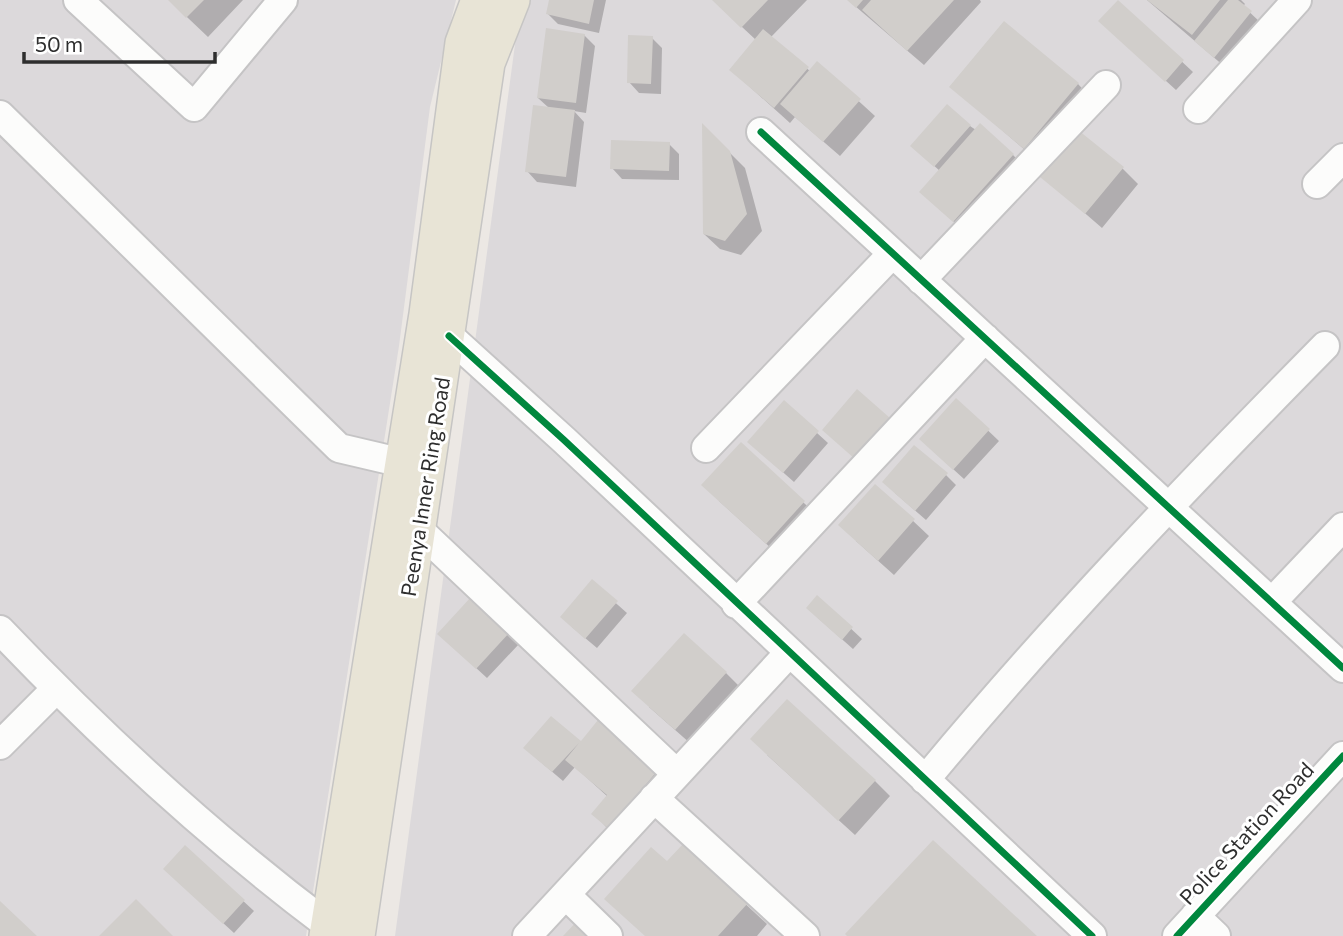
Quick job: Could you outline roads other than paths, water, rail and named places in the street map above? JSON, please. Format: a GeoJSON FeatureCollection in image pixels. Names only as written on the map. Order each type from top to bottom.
{"type":"FeatureCollection","features":[{"type":"Feature","properties":{"kind":"main road","name":"Peenya Inner Ring Road"},"geometry":{"type":"LineString","coordinates":[[338,933],[463,43],[479,0]]}},
{"type":"Feature","properties":{"kind":"main road","name":"Peenya Inner Ring Road"},"geometry":{"type":"LineString","coordinates":[[338,933],[419,530],[488,63],[512,0]]}},
{"type":"Feature","properties":{"kind":"street"},"geometry":{"type":"LineString","coordinates":[[78,0],[194,107],[283,0]]}},
{"type":"Feature","properties":{"kind":"street"},"geometry":{"type":"LineString","coordinates":[[1198,109],[1297,0]]}},
{"type":"Feature","properties":{"kind":"street"},"geometry":{"type":"LineString","coordinates":[[921,280],[1106,85]]}},
{"type":"Feature","properties":{"kind":"street"},"geometry":{"type":"LineString","coordinates":[[0,115],[339,448],[403,463]]}},
{"type":"Feature","properties":{"kind":"street"},"geometry":{"type":"LineString","coordinates":[[761,132],[1343,668]]}},
{"type":"Feature","properties":{"kind":"street"},"geometry":{"type":"LineString","coordinates":[[1317,184],[1343,158]]}},
{"type":"Feature","properties":{"kind":"street"},"geometry":{"type":"LineString","coordinates":[[706,448],[892,254]]}},
{"type":"Feature","properties":{"kind":"street"},"geometry":{"type":"LineString","coordinates":[[449,336],[564,440],[1092,936]]}},
{"type":"Feature","properties":{"kind":"street"},"geometry":{"type":"LineString","coordinates":[[736,604],[985,338]]}},
{"type":"Feature","properties":{"kind":"street"},"geometry":{"type":"LineString","coordinates":[[925,780],[992,699],[1167,506],[1325,346]]}},
{"type":"Feature","properties":{"kind":"street"},"geometry":{"type":"LineString","coordinates":[[1272,602],[1343,527]]}},
{"type":"Feature","properties":{"kind":"street"},"geometry":{"type":"LineString","coordinates":[[419,530],[677,774]]}},
{"type":"Feature","properties":{"kind":"street"},"geometry":{"type":"LineString","coordinates":[[0,630],[56,689],[249,864],[338,933]]}},
{"type":"Feature","properties":{"kind":"street"},"geometry":{"type":"LineString","coordinates":[[527,936],[789,653]]}},
{"type":"Feature","properties":{"kind":"street"},"geometry":{"type":"LineString","coordinates":[[0,745],[56,689]]}},
{"type":"Feature","properties":{"kind":"street","name":"Police Station Road"},"geometry":{"type":"LineString","coordinates":[[1186,926],[1343,756]]}},
{"type":"Feature","properties":{"kind":"street"},"geometry":{"type":"LineString","coordinates":[[654,798],[805,936]]}},
{"type":"Feature","properties":{"kind":"street"},"geometry":{"type":"LineString","coordinates":[[566,895],[608,936]]}},
{"type":"Feature","properties":{"kind":"street"},"geometry":{"type":"LineString","coordinates":[[1186,926],[1216,936]]}}]}
